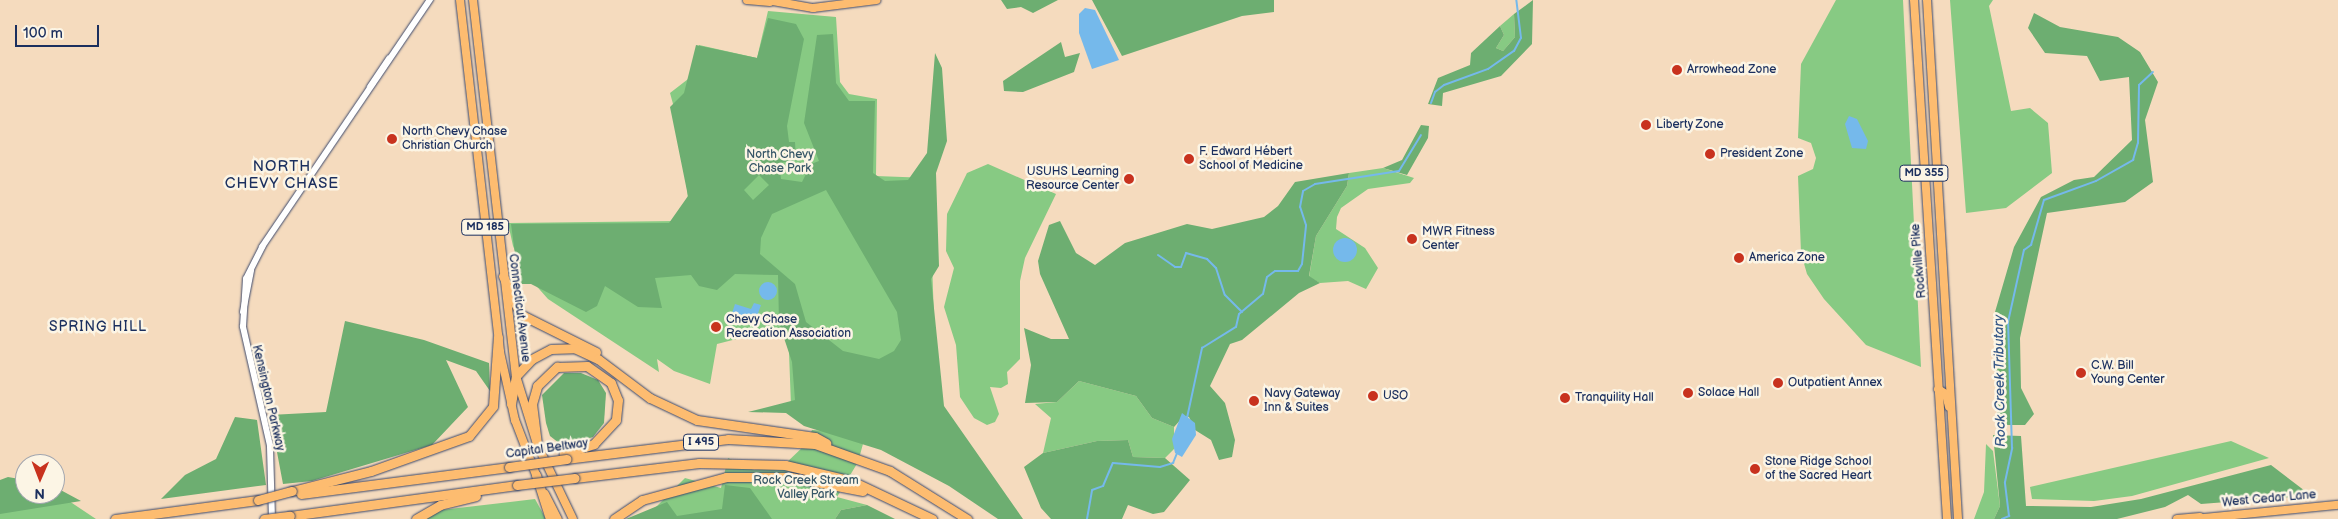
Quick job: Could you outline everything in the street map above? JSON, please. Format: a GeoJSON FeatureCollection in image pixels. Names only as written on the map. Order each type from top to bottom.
{"type":"FeatureCollection","features":[{"type":"Feature","properties":{"kind":"highway"},"geometry":{"type":"LineString","coordinates":[[503,276],[518,312],[585,344],[633,386]]}},
{"type":"Feature","properties":{"kind":"highway"},"geometry":{"type":"LineString","coordinates":[[292,493],[371,471],[469,436],[493,406],[498,336]]}},
{"type":"Feature","properties":{"kind":"highway"},"geometry":{"type":"LineString","coordinates":[[511,404],[516,376],[540,354],[574,348],[598,359],[633,386],[697,420],[815,438],[835,448]]}},
{"type":"Feature","properties":{"kind":"highway"},"geometry":{"type":"LineString","coordinates":[[536,444],[532,404],[538,386],[557,368],[587,366],[611,383],[618,400],[616,420],[594,444],[565,457]]}},
{"type":"Feature","properties":{"kind":"highway","name":"Capital Beltway"},"geometry":{"type":"LineString","coordinates":[[115,519],[258,500],[292,493],[509,467],[565,457],[728,439],[787,440],[835,448],[890,471],[966,519]]}},
{"type":"Feature","properties":{"kind":"highway","name":"I 495"},"geometry":{"type":"LineString","coordinates":[[264,519],[700,463],[758,462],[834,476],[903,502],[932,519]]}},
{"type":"Feature","properties":{"kind":"highway"},"geometry":{"type":"LineString","coordinates":[[536,475],[550,519]]}},
{"type":"Feature","properties":{"kind":"highway"},"geometry":{"type":"LineString","coordinates":[[614,519],[630,506],[669,490],[746,476],[811,479],[903,502]]}},
{"type":"Feature","properties":{"kind":"highway"},"geometry":{"type":"LineString","coordinates":[[416,519],[440,505],[517,486]]}},
{"type":"Feature","properties":{"kind":"main road","name":"Connecticut Avenue"},"geometry":{"type":"LineString","coordinates":[[460,0],[498,336],[511,404],[536,475],[558,519]]}},
{"type":"Feature","properties":{"kind":"main road","name":"Connecticut Avenue"},"geometry":{"type":"LineString","coordinates":[[473,0],[503,276],[516,376],[536,444],[573,519]]}},
{"type":"Feature","properties":{"kind":"main road"},"geometry":{"type":"LineString","coordinates":[[747,0],[768,1],[813,8],[877,0]]}},
{"type":"Feature","properties":{"kind":"main road","name":"Rockville Pike"},"geometry":{"type":"LineString","coordinates":[[1914,0],[1946,519]]}},
{"type":"Feature","properties":{"kind":"main road","name":"Rockville Pike"},"geometry":{"type":"LineString","coordinates":[[1927,0],[1958,519]]}},
{"type":"Feature","properties":{"kind":"main road"},"geometry":{"type":"LineString","coordinates":[[1938,389],[1946,394],[1954,431]]}},
{"type":"Feature","properties":{"kind":"main road","name":"West Cedar Lane"},"geometry":{"type":"LineString","coordinates":[[2177,519],[2338,505]]}},
{"type":"Feature","properties":{"kind":"street","name":"Kensington Parkway"},"geometry":{"type":"LineString","coordinates":[[272,519],[270,446],[245,347],[243,312],[251,269],[368,89],[377,83],[389,59],[430,0]]}},
{"type":"Feature","properties":{"kind":"green space"},"geometry":{"type":"Polygon","coordinates":[[[1001,0],[1058,0],[1033,13],[1021,7],[1007,9],[1001,0]]]}},
{"type":"Feature","properties":{"kind":"green space"},"geometry":{"type":"Polygon","coordinates":[[[1092,0],[1274,0],[1274,12],[1242,16],[1122,56],[1092,0]]]}},
{"type":"Feature","properties":{"kind":"green space"},"geometry":{"type":"Polygon","coordinates":[[[1533,0],[1532,44],[1501,76],[1443,93],[1442,106],[1428,104],[1438,78],[1470,65],[1471,53],[1500,26],[1504,35],[1496,48],[1503,51],[1515,37],[1514,14],[1533,0]]]}},
{"type":"Feature","properties":{"kind":"green space"},"geometry":{"type":"Polygon","coordinates":[[[1836,0],[1903,0],[1921,367],[1866,345],[1824,299],[1807,274],[1801,253],[1798,176],[1813,169],[1816,158],[1811,143],[1798,138],[1801,64],[1836,0]]]}},
{"type":"Feature","properties":{"kind":"green space"},"geometry":{"type":"Polygon","coordinates":[[[1950,0],[1993,0],[1989,6],[2011,111],[2030,108],[2048,123],[2052,173],[2006,208],[1966,213],[1950,0]]]}},
{"type":"Feature","properties":{"kind":"green space","name":"North Chevy Chase Park"},"geometry":{"type":"Polygon","coordinates":[[[768,11],[836,17],[840,82],[849,94],[877,99],[876,176],[929,178],[939,458],[791,406],[788,326],[717,344],[710,384],[674,371],[657,359],[659,372],[548,299],[524,272],[513,246],[508,223],[678,221],[689,208],[681,133],[670,93],[692,76],[699,45],[757,58],[768,11]]]}},
{"type":"Feature","properties":{"kind":"green space"},"geometry":{"type":"Polygon","coordinates":[[[2034,13],[2060,27],[2118,37],[2140,52],[2158,82],[2145,120],[2153,182],[2125,202],[2047,213],[2020,338],[2021,388],[2034,414],[2025,425],[2003,425],[1997,414],[1995,312],[2014,247],[2041,197],[2074,180],[2094,177],[2132,140],[2129,77],[2100,81],[2087,56],[2045,53],[2028,28],[2034,13]]]}},
{"type":"Feature","properties":{"kind":"green space"},"geometry":{"type":"Polygon","coordinates":[[[1514,14],[1515,37],[1503,51],[1496,48],[1504,35],[1500,26],[1514,14]]]}},
{"type":"Feature","properties":{"kind":"green space","name":"North Chevy Chase Park"},"geometry":{"type":"Polygon","coordinates":[[[768,18],[796,24],[804,39],[787,126],[789,142],[795,142],[796,160],[779,163],[781,179],[802,182],[811,164],[819,161],[804,123],[817,35],[833,34],[836,83],[849,101],[875,101],[873,173],[885,181],[908,180],[927,153],[935,53],[942,68],[947,141],[936,173],[939,266],[931,279],[944,406],[1023,519],[998,519],[949,486],[881,450],[804,426],[786,413],[748,412],[795,400],[792,362],[779,323],[778,275],[735,274],[717,290],[699,286],[691,275],[655,278],[662,308],[638,307],[605,286],[597,306],[586,312],[531,284],[519,284],[511,224],[669,223],[688,196],[670,107],[684,93],[696,45],[757,58],[768,18]],[[759,175],[744,190],[753,200],[769,185],[759,175]],[[826,190],[772,214],[761,238],[760,254],[795,284],[806,322],[843,351],[879,359],[894,351],[901,340],[897,312],[826,190]]]}},
{"type":"Feature","properties":{"kind":"green space"},"geometry":{"type":"Polygon","coordinates":[[[1061,42],[1065,57],[1080,53],[1074,72],[1023,92],[1004,91],[1003,81],[1061,42]]]}},
{"type":"Feature","properties":{"kind":"green space"},"geometry":{"type":"Polygon","coordinates":[[[1421,125],[1429,126],[1428,138],[1407,175],[1383,168],[1402,160],[1421,125]]]}},
{"type":"Feature","properties":{"kind":"green space"},"geometry":{"type":"Polygon","coordinates":[[[988,164],[1056,194],[1025,258],[1020,281],[1020,359],[1007,372],[1008,384],[1001,388],[990,387],[999,414],[995,422],[987,425],[974,418],[960,397],[956,345],[944,307],[954,268],[946,251],[947,214],[967,173],[988,164]]]}},
{"type":"Feature","properties":{"kind":"green space"},"geometry":{"type":"Polygon","coordinates":[[[1383,168],[1414,178],[1410,183],[1368,189],[1341,208],[1337,217],[1336,229],[1365,248],[1378,268],[1366,289],[1348,281],[1320,283],[1309,277],[1316,236],[1347,186],[1349,173],[1383,168]]]}},
{"type":"Feature","properties":{"kind":"green space"},"geometry":{"type":"Polygon","coordinates":[[[1349,173],[1347,186],[1316,236],[1309,276],[1320,283],[1299,293],[1242,340],[1230,344],[1210,386],[1225,403],[1235,440],[1232,457],[1219,460],[1211,440],[1195,430],[1189,417],[1184,416],[1174,427],[1152,418],[1136,396],[1079,381],[1057,402],[1025,403],[1031,365],[1024,328],[1051,339],[1069,339],[1040,274],[1038,261],[1049,225],[1060,221],[1076,253],[1095,265],[1125,243],[1187,224],[1212,229],[1264,217],[1278,206],[1295,182],[1349,173]]]}},
{"type":"Feature","properties":{"kind":"green space"},"geometry":{"type":"Polygon","coordinates":[[[345,321],[424,340],[489,363],[490,391],[476,371],[446,360],[468,407],[432,445],[312,481],[283,484],[270,415],[326,412],[345,321]]]}},
{"type":"Feature","properties":{"kind":"green space"},"geometry":{"type":"Polygon","coordinates":[[[564,373],[581,373],[598,380],[606,393],[604,423],[593,437],[577,442],[559,443],[550,436],[542,395],[564,373]]]}},
{"type":"Feature","properties":{"kind":"green space"},"geometry":{"type":"Polygon","coordinates":[[[1079,381],[1136,396],[1152,418],[1174,427],[1174,449],[1165,458],[1133,457],[1128,440],[1097,441],[1043,453],[1051,418],[1035,404],[1057,402],[1079,381]]]}},
{"type":"Feature","properties":{"kind":"green space"},"geometry":{"type":"Polygon","coordinates":[[[235,417],[257,420],[266,485],[161,499],[185,475],[216,459],[235,417]]]}},
{"type":"Feature","properties":{"kind":"green space","name":"Rock Creek Stream Valley Park"},"geometry":{"type":"Polygon","coordinates":[[[812,430],[866,433],[858,462],[837,497],[867,505],[841,510],[835,519],[644,519],[685,478],[721,488],[728,458],[754,470],[785,464],[805,445],[812,430]]]}},
{"type":"Feature","properties":{"kind":"green space"},"geometry":{"type":"Polygon","coordinates":[[[1993,435],[2021,436],[2026,506],[2091,507],[2141,499],[2271,465],[2305,491],[2304,496],[2201,504],[2188,495],[2165,507],[2117,519],[1994,519],[2000,506],[1993,435]]]}},
{"type":"Feature","properties":{"kind":"green space"},"geometry":{"type":"Polygon","coordinates":[[[1128,440],[1133,457],[1165,458],[1190,480],[1164,512],[1153,514],[1128,505],[1122,519],[1051,519],[1041,508],[1024,467],[1043,453],[1097,441],[1128,440]]]}},
{"type":"Feature","properties":{"kind":"green space"},"geometry":{"type":"Polygon","coordinates":[[[2231,441],[2269,458],[2132,496],[2094,501],[2032,499],[2030,487],[2231,441]]]}},
{"type":"Feature","properties":{"kind":"green space"},"geometry":{"type":"Polygon","coordinates":[[[1986,444],[1993,451],[2000,506],[1994,519],[1974,519],[1984,492],[1986,444]]]}},
{"type":"Feature","properties":{"kind":"green space"},"geometry":{"type":"Polygon","coordinates":[[[8,477],[15,478],[15,504],[62,504],[0,514],[0,480],[8,477]]]}},
{"type":"Feature","properties":{"kind":"green space"},"geometry":{"type":"Polygon","coordinates":[[[725,485],[750,488],[772,519],[626,519],[667,502],[677,516],[722,509],[725,485]]]}},
{"type":"Feature","properties":{"kind":"green space"},"geometry":{"type":"Polygon","coordinates":[[[0,486],[15,491],[15,504],[65,504],[65,498],[96,519],[0,519],[0,486]]]}},
{"type":"Feature","properties":{"kind":"green space"},"geometry":{"type":"Polygon","coordinates":[[[65,492],[81,501],[65,504],[65,492]]]}},
{"type":"Feature","properties":{"kind":"green space"},"geometry":{"type":"Polygon","coordinates":[[[535,499],[546,519],[424,519],[441,510],[535,499]]]}},
{"type":"Feature","properties":{"kind":"green space"},"geometry":{"type":"Polygon","coordinates":[[[867,505],[895,519],[835,519],[841,510],[867,505]]]}},
{"type":"Feature","properties":{"kind":"water"},"geometry":{"type":"Polygon","coordinates":[[[1085,8],[1095,10],[1119,60],[1092,69],[1079,33],[1079,14],[1085,8]]]}},
{"type":"Feature","properties":{"kind":"water"},"geometry":{"type":"Polygon","coordinates":[[[1849,116],[1857,119],[1868,141],[1866,149],[1852,148],[1845,124],[1849,116]]]}},
{"type":"Feature","properties":{"kind":"water"},"geometry":{"type":"Polygon","coordinates":[[[1345,238],[1350,239],[1356,245],[1356,255],[1350,261],[1345,262],[1340,261],[1334,255],[1333,250],[1334,245],[1340,239],[1345,238]]]}},
{"type":"Feature","properties":{"kind":"water"},"geometry":{"type":"Polygon","coordinates":[[[764,282],[772,282],[777,287],[775,298],[764,300],[759,295],[759,287],[764,282]]]}},
{"type":"Feature","properties":{"kind":"water"},"geometry":{"type":"Polygon","coordinates":[[[754,303],[761,305],[755,322],[730,319],[735,304],[751,309],[754,303]]]}},
{"type":"Feature","properties":{"kind":"water"},"geometry":{"type":"Polygon","coordinates":[[[1182,413],[1195,423],[1196,435],[1182,457],[1175,453],[1172,439],[1182,413]]]}},
{"type":"Feature","properties":{"kind":"waterway"},"geometry":{"type":"LineString","coordinates":[[1431,103],[1435,92],[1444,85],[1488,69],[1514,51],[1521,38],[1516,0]]}},
{"type":"Feature","properties":{"kind":"waterway","name":"Rock Creek Tributary"},"geometry":{"type":"LineString","coordinates":[[2002,519],[2009,516],[2005,482],[2012,448],[2008,322],[2024,250],[2031,245],[2044,200],[2096,181],[2133,160],[2138,143],[2139,85],[2153,72]]}},
{"type":"Feature","properties":{"kind":"waterway"},"geometry":{"type":"LineString","coordinates":[[1187,418],[1202,348],[1236,327],[1239,314],[1263,294],[1267,277],[1275,271],[1298,271],[1302,264],[1306,225],[1300,207],[1303,191],[1315,184],[1399,171],[1421,135]]}},
{"type":"Feature","properties":{"kind":"waterway"},"geometry":{"type":"LineString","coordinates":[[1158,255],[1175,267],[1181,267],[1186,253],[1207,259],[1216,268],[1225,295],[1242,312]]}},
{"type":"Feature","properties":{"kind":"waterway"},"geometry":{"type":"LineString","coordinates":[[1087,519],[1092,490],[1103,486],[1113,463],[1160,467],[1173,463],[1177,453]]}},
{"type":"Feature","properties":{"kind":"place","name":"Arrowhead Zone"},"geometry":{"type":"Point","coordinates":[1677,70]}},
{"type":"Feature","properties":{"kind":"place","name":"Liberty Zone"},"geometry":{"type":"Point","coordinates":[1646,125]}},
{"type":"Feature","properties":{"kind":"place","name":"North Chevy Chase Christian Church"},"geometry":{"type":"Point","coordinates":[392,139]}},
{"type":"Feature","properties":{"kind":"place","name":"President Zone"},"geometry":{"type":"Point","coordinates":[1710,154]}},
{"type":"Feature","properties":{"kind":"place","name":"F. Edward Hébert School of Medicine"},"geometry":{"type":"Point","coordinates":[1189,159]}},
{"type":"Feature","properties":{"kind":"place","name":"USUHS Learning Resource Center"},"geometry":{"type":"Point","coordinates":[1129,179]}},
{"type":"Feature","properties":{"kind":"place","name":"MWR Fitness Center"},"geometry":{"type":"Point","coordinates":[1412,239]}},
{"type":"Feature","properties":{"kind":"place","name":"America Zone"},"geometry":{"type":"Point","coordinates":[1739,258]}},
{"type":"Feature","properties":{"kind":"place","name":"Chevy Chase Recreation Association"},"geometry":{"type":"Point","coordinates":[716,327]}},
{"type":"Feature","properties":{"kind":"place","name":"C.W. Bill Young Center"},"geometry":{"type":"Point","coordinates":[2081,373]}},
{"type":"Feature","properties":{"kind":"place","name":"Outpatient Annex"},"geometry":{"type":"Point","coordinates":[1778,383]}},
{"type":"Feature","properties":{"kind":"place","name":"Solace Hall"},"geometry":{"type":"Point","coordinates":[1688,393]}},
{"type":"Feature","properties":{"kind":"place","name":"USO"},"geometry":{"type":"Point","coordinates":[1373,396]}},
{"type":"Feature","properties":{"kind":"place","name":"Tranquility Hall"},"geometry":{"type":"Point","coordinates":[1565,398]}},
{"type":"Feature","properties":{"kind":"place","name":"Navy Gateway Inn & Suites"},"geometry":{"type":"Point","coordinates":[1254,401]}},
{"type":"Feature","properties":{"kind":"place","name":"Stone Ridge School of the Sacred Heart"},"geometry":{"type":"Point","coordinates":[1755,469]}},
{"type":"Feature","properties":{"kind":"district","name":"NORTH CHEVY CHASE"},"geometry":{"type":"Point","coordinates":[282,174]}},
{"type":"Feature","properties":{"kind":"district","name":"SPRING HILL"},"geometry":{"type":"Point","coordinates":[98,327]}}]}
